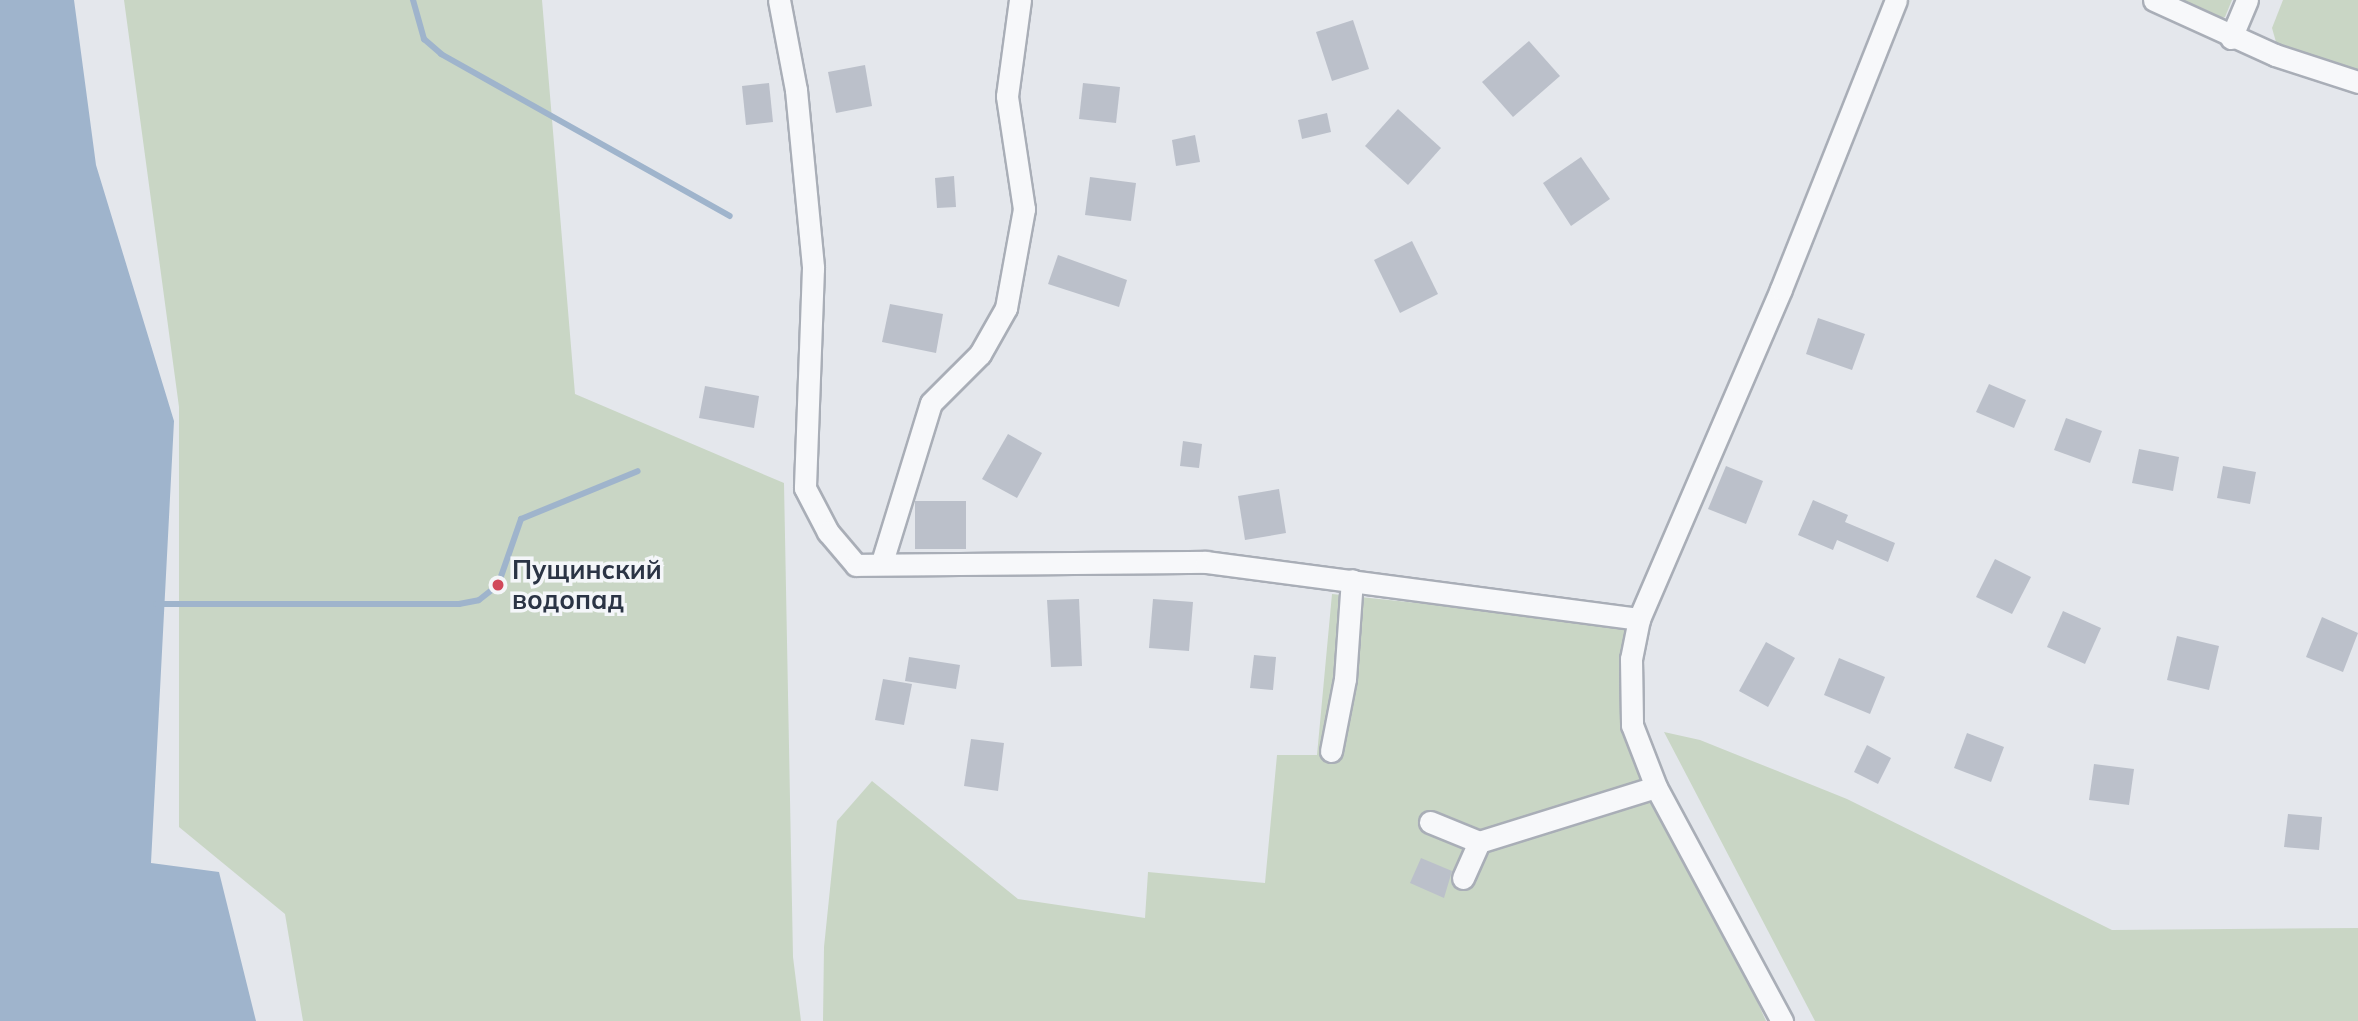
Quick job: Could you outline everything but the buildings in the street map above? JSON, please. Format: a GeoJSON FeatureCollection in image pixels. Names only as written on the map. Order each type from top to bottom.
{"type":"FeatureCollection","features":[{"type":"Feature","properties":{"kind":"street"},"geometry":{"type":"LineString","coordinates":[[779,0],[796,90],[813,268],[805,488],[828,531],[856,565],[882,562],[1206,562],[1639,619]]}},
{"type":"Feature","properties":{"kind":"street"},"geometry":{"type":"LineString","coordinates":[[882,562],[931,403],[980,354],[1006,308],[1024,209],[1007,96],[1020,0]]}},
{"type":"Feature","properties":{"kind":"street"},"geometry":{"type":"LineString","coordinates":[[1782,1021],[1656,787],[1632,725],[1631,659],[1639,619],[1765,326],[1896,0]]}},
{"type":"Feature","properties":{"kind":"street"},"geometry":{"type":"LineString","coordinates":[[2154,0],[2231,38],[2358,82]]}},
{"type":"Feature","properties":{"kind":"street"},"geometry":{"type":"LineString","coordinates":[[2231,38],[2246,0]]}},
{"type":"Feature","properties":{"kind":"street"},"geometry":{"type":"LineString","coordinates":[[1331,751],[1345,679],[1352,580]]}},
{"type":"Feature","properties":{"kind":"street"},"geometry":{"type":"LineString","coordinates":[[1430,822],[1479,842],[1656,787]]}},
{"type":"Feature","properties":{"kind":"street"},"geometry":{"type":"LineString","coordinates":[[1463,878],[1479,842]]}},
{"type":"Feature","properties":{"kind":"green space"},"geometry":{"type":"Polygon","coordinates":[[[124,0],[542,0],[575,394],[784,483],[793,957],[801,1021],[303,1021],[285,914],[179,827],[179,407],[124,0]]]}},
{"type":"Feature","properties":{"kind":"green space"},"geometry":{"type":"Polygon","coordinates":[[[2172,0],[2232,0],[2225,17],[2215,21],[2172,0]]]}},
{"type":"Feature","properties":{"kind":"green space"},"geometry":{"type":"Polygon","coordinates":[[[2283,0],[2358,0],[2358,72],[2286,52],[2276,42],[2272,28],[2283,0]]]}},
{"type":"Feature","properties":{"kind":"green space"},"geometry":{"type":"Polygon","coordinates":[[[1332,594],[1636,626],[1633,725],[1766,1021],[823,1021],[824,947],[837,821],[872,781],[1018,899],[1145,918],[1148,872],[1265,883],[1277,755],[1317,755],[1332,594]]]}},
{"type":"Feature","properties":{"kind":"green space"},"geometry":{"type":"Polygon","coordinates":[[[1664,732],[1700,740],[1847,799],[2112,930],[2358,928],[2358,1021],[1815,1021],[1664,732]]]}},
{"type":"Feature","properties":{"kind":"water"},"geometry":{"type":"Polygon","coordinates":[[[0,0],[74,0],[96,165],[174,421],[151,863],[219,872],[256,1021],[0,1021],[0,0]]]}},
{"type":"Feature","properties":{"kind":"waterway"},"geometry":{"type":"LineString","coordinates":[[413,0],[424,39],[441,54],[730,216]]}},
{"type":"Feature","properties":{"kind":"waterway"},"geometry":{"type":"LineString","coordinates":[[156,604],[459,604],[479,600],[498,585],[521,519],[638,471]]}},
{"type":"Feature","properties":{"kind":"place","name":"Пущинский водопад"},"geometry":{"type":"Point","coordinates":[498,585]}}]}
